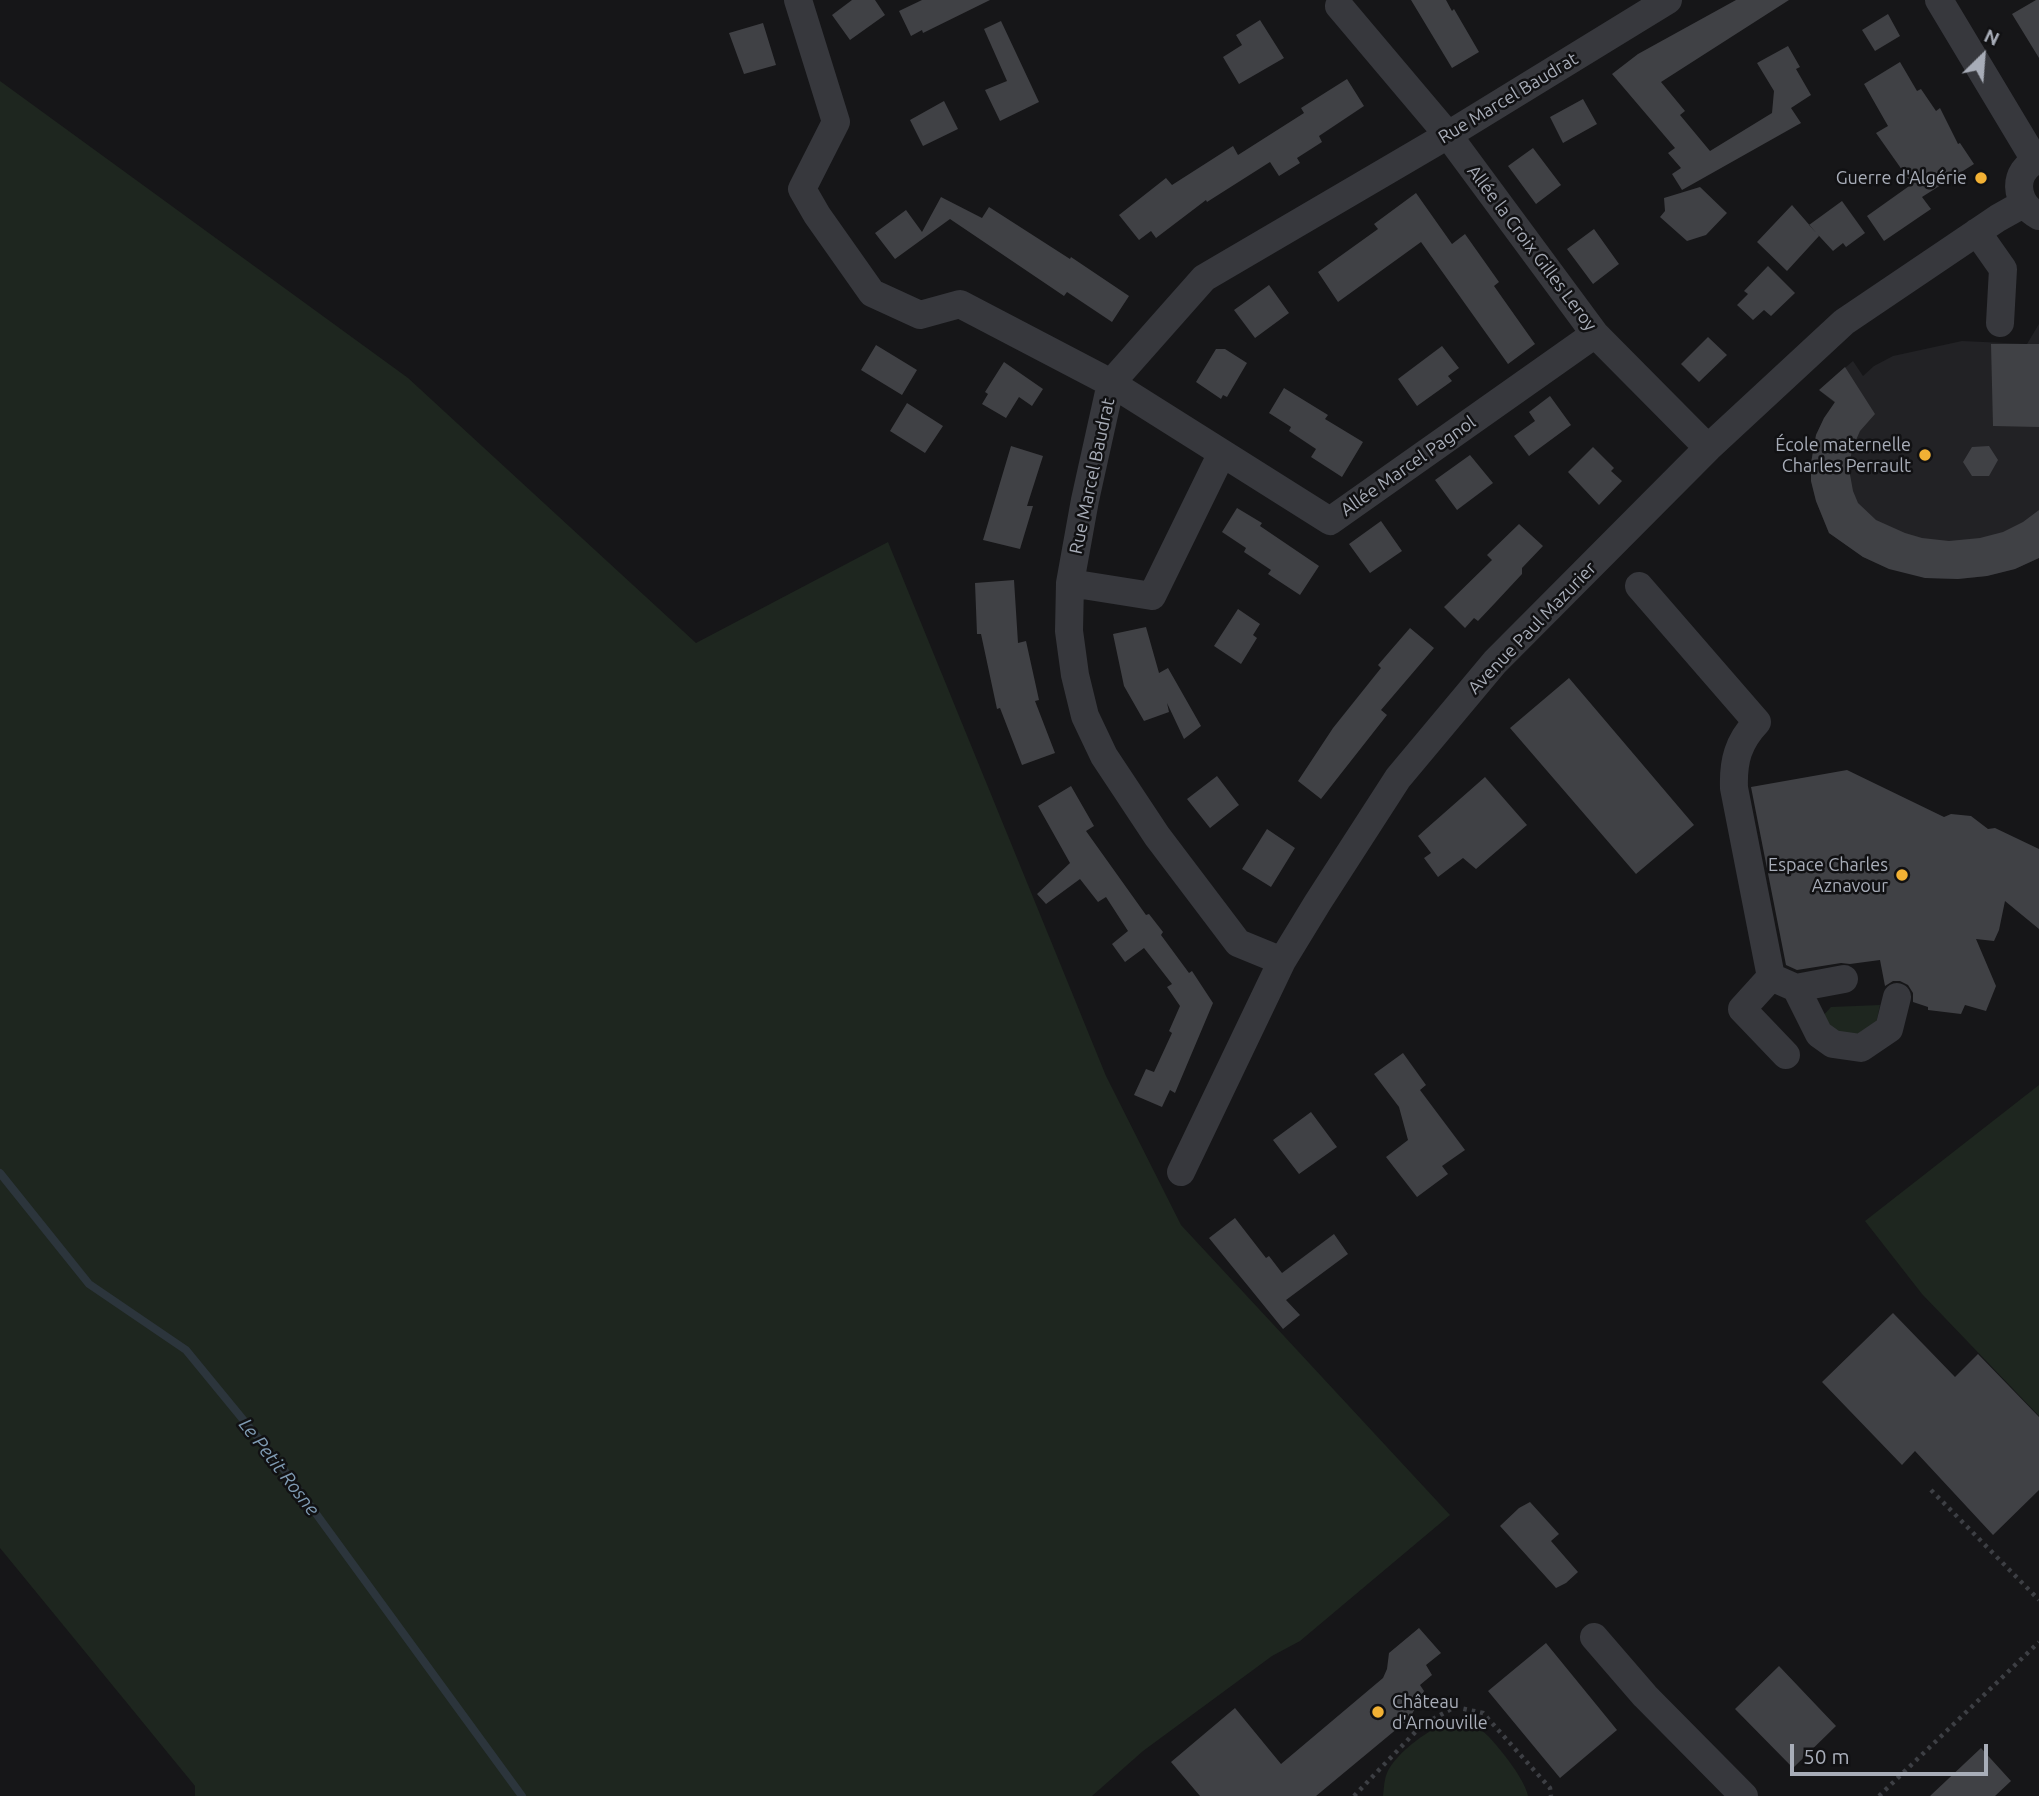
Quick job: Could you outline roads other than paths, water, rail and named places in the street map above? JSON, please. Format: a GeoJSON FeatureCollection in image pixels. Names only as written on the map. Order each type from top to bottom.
{"type":"FeatureCollection","features":[{"type":"Feature","properties":{"kind":"street","name":"Allée Marcel Pagnol"},"geometry":{"type":"LineString","coordinates":[[798,0],[836,122],[802,189],[872,293],[920,315],[961,304],[1111,383],[1330,521],[1595,334]]}},
{"type":"Feature","properties":{"kind":"street","name":"Rue Marcel Baudrat"},"geometry":{"type":"LineString","coordinates":[[1282,961],[1238,943],[1157,836],[1104,756],[1085,716],[1074,675],[1069,631],[1070,583],[1111,383],[1204,278],[1448,135],[1668,0]]}},
{"type":"Feature","properties":{"kind":"street"},"geometry":{"type":"LineString","coordinates":[[1938,0],[2037,159],[2026,166],[2021,175],[2019,195],[2031,210]]}},
{"type":"Feature","properties":{"kind":"street","name":"Allée la Croix Gilles Leroy"},"geometry":{"type":"LineString","coordinates":[[1339,6],[1448,135],[1595,334],[1708,448]]}},
{"type":"Feature","properties":{"kind":"street","name":"Avenue Paul Mazurier"},"geometry":{"type":"LineString","coordinates":[[1181,1172],[1282,961],[1398,778],[1495,662],[1708,448],[1844,322],[1978,232],[2031,210]]}},
{"type":"Feature","properties":{"kind":"street"},"geometry":{"type":"LineString","coordinates":[[1978,232],[2003,269],[2000,323]]}},
{"type":"Feature","properties":{"kind":"street"},"geometry":{"type":"LineString","coordinates":[[1070,583],[1152,596],[1222,453]]}},
{"type":"Feature","properties":{"kind":"street"},"geometry":{"type":"LineString","coordinates":[[1639,586],[1757,722],[1746,734],[1733,765],[1771,977]]}},
{"type":"Feature","properties":{"kind":"street"},"geometry":{"type":"LineString","coordinates":[[1771,977],[1796,988],[1844,979]]}},
{"type":"Feature","properties":{"kind":"street"},"geometry":{"type":"LineString","coordinates":[[1771,977],[1742,1009],[1786,1055]]}},
{"type":"Feature","properties":{"kind":"street"},"geometry":{"type":"LineString","coordinates":[[1796,988],[1819,1034],[1833,1044],[1861,1048],[1889,1029],[1897,997]]}},
{"type":"Feature","properties":{"kind":"street"},"geometry":{"type":"LineString","coordinates":[[1594,1637],[1645,1696],[1744,1796]]}},
{"type":"Feature","properties":{"kind":"waterway","name":"Le Petit Rosne"},"geometry":{"type":"LineString","coordinates":[[0,1173],[89,1284],[186,1350],[282,1467],[522,1796]]}},
{"type":"Feature","properties":{"kind":"place","name":"Guerre d'Algérie"},"geometry":{"type":"Point","coordinates":[1981,178]}},
{"type":"Feature","properties":{"kind":"place","name":"École maternelle Charles Perrault"},"geometry":{"type":"Point","coordinates":[1925,455]}},
{"type":"Feature","properties":{"kind":"place","name":"Espace Charles Aznavour"},"geometry":{"type":"Point","coordinates":[1902,875]}},
{"type":"Feature","properties":{"kind":"place","name":"Château d'Arnouville"},"geometry":{"type":"Point","coordinates":[1378,1712]}}]}
